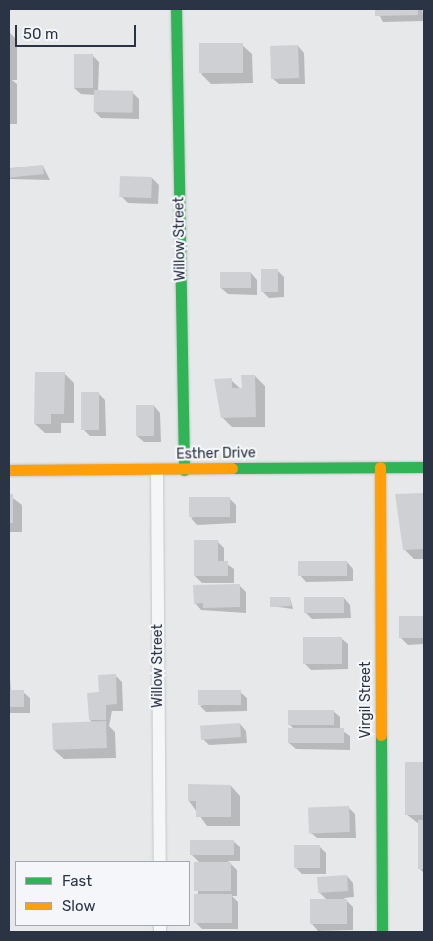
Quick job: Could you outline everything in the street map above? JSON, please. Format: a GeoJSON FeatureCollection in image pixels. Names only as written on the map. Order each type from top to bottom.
{"type":"FeatureCollection","features":[{"type":"Feature","properties":{"kind":"street","name":"Willow Street"},"geometry":{"type":"LineString","coordinates":[[176,9],[184,470]]}},
{"type":"Feature","properties":{"kind":"street","name":"Virgil Street"},"geometry":{"type":"LineString","coordinates":[[380,467],[382,932]]}},
{"type":"Feature","properties":{"kind":"street","name":"Esther Drive"},"geometry":{"type":"LineString","coordinates":[[9,470],[424,467]]}},
{"type":"Feature","properties":{"kind":"street","name":"Willow Street"},"geometry":{"type":"LineString","coordinates":[[157,470],[160,861]]}},
{"type":"Feature","properties":{"kind":"building"},"geometry":{"type":"Polygon","coordinates":[[[375,9],[418,9],[418,15],[375,16],[375,9]]]}},
{"type":"Feature","properties":{"kind":"building"},"geometry":{"type":"Polygon","coordinates":[[[199,43],[243,43],[243,73],[199,73],[199,43]]]}},
{"type":"Feature","properties":{"kind":"building"},"geometry":{"type":"Polygon","coordinates":[[[298,45],[299,78],[271,79],[270,46],[298,45]]]}},
{"type":"Feature","properties":{"kind":"building"},"geometry":{"type":"Polygon","coordinates":[[[74,54],[93,54],[93,88],[74,88],[74,54]]]}},
{"type":"Feature","properties":{"kind":"building"},"geometry":{"type":"Polygon","coordinates":[[[94,90],[133,91],[133,113],[94,112],[94,90]]]}},
{"type":"Feature","properties":{"kind":"building"},"geometry":{"type":"Polygon","coordinates":[[[43,165],[44,174],[10,178],[9,169],[43,165]]]}},
{"type":"Feature","properties":{"kind":"building"},"geometry":{"type":"Polygon","coordinates":[[[120,176],[152,177],[151,198],[119,197],[120,176]]]}},
{"type":"Feature","properties":{"kind":"building"},"geometry":{"type":"Polygon","coordinates":[[[261,269],[278,269],[278,292],[261,292],[261,269]]]}},
{"type":"Feature","properties":{"kind":"building"},"geometry":{"type":"Polygon","coordinates":[[[220,272],[251,272],[251,288],[220,288],[220,272]]]}},
{"type":"Feature","properties":{"kind":"building"},"geometry":{"type":"Polygon","coordinates":[[[35,372],[65,372],[64,414],[51,414],[51,424],[34,424],[35,372]]]}},
{"type":"Feature","properties":{"kind":"building"},"geometry":{"type":"Polygon","coordinates":[[[241,375],[255,375],[256,417],[221,418],[214,379],[232,378],[232,388],[242,388],[241,375]]]}},
{"type":"Feature","properties":{"kind":"building"},"geometry":{"type":"Polygon","coordinates":[[[81,392],[99,392],[99,430],[81,430],[81,392]]]}},
{"type":"Feature","properties":{"kind":"building"},"geometry":{"type":"Polygon","coordinates":[[[136,405],[154,405],[154,436],[136,436],[136,405]]]}},
{"type":"Feature","properties":{"kind":"building"},"geometry":{"type":"Polygon","coordinates":[[[424,493],[424,549],[403,550],[395,494],[424,493]]]}},
{"type":"Feature","properties":{"kind":"building"},"geometry":{"type":"Polygon","coordinates":[[[9,494],[13,494],[13,523],[9,523],[9,494]]]}},
{"type":"Feature","properties":{"kind":"building"},"geometry":{"type":"Polygon","coordinates":[[[189,497],[230,497],[230,517],[189,517],[189,497]]]}},
{"type":"Feature","properties":{"kind":"building"},"geometry":{"type":"Polygon","coordinates":[[[194,540],[218,540],[218,561],[228,561],[228,576],[194,576],[194,540]]]}},
{"type":"Feature","properties":{"kind":"building"},"geometry":{"type":"Polygon","coordinates":[[[298,561],[347,561],[347,576],[298,576],[298,561]]]}},
{"type":"Feature","properties":{"kind":"building"},"geometry":{"type":"Polygon","coordinates":[[[240,584],[240,607],[203,608],[203,603],[194,604],[193,585],[240,584]]]}},
{"type":"Feature","properties":{"kind":"building"},"geometry":{"type":"Polygon","coordinates":[[[270,597],[290,597],[291,606],[270,607],[270,597]]]}},
{"type":"Feature","properties":{"kind":"building"},"geometry":{"type":"Polygon","coordinates":[[[304,597],[344,597],[344,613],[304,613],[304,597]]]}},
{"type":"Feature","properties":{"kind":"building"},"geometry":{"type":"Polygon","coordinates":[[[399,616],[424,616],[424,638],[399,638],[399,616]]]}},
{"type":"Feature","properties":{"kind":"building"},"geometry":{"type":"Polygon","coordinates":[[[303,637],[342,637],[342,664],[303,664],[303,637]]]}},
{"type":"Feature","properties":{"kind":"building"},"geometry":{"type":"Polygon","coordinates":[[[116,674],[117,704],[106,705],[106,720],[89,720],[87,693],[99,692],[98,675],[116,674]]]}},
{"type":"Feature","properties":{"kind":"building"},"geometry":{"type":"Polygon","coordinates":[[[9,690],[24,690],[24,707],[9,707],[9,690]]]}},
{"type":"Feature","properties":{"kind":"building"},"geometry":{"type":"Polygon","coordinates":[[[198,690],[241,690],[241,705],[198,705],[198,690]]]}},
{"type":"Feature","properties":{"kind":"building"},"geometry":{"type":"Polygon","coordinates":[[[288,710],[334,710],[334,725],[288,725],[288,710]]]}},
{"type":"Feature","properties":{"kind":"building"},"geometry":{"type":"Polygon","coordinates":[[[106,721],[107,748],[53,750],[52,723],[106,721]]]}},
{"type":"Feature","properties":{"kind":"building"},"geometry":{"type":"Polygon","coordinates":[[[240,723],[241,737],[201,740],[200,726],[240,723]]]}},
{"type":"Feature","properties":{"kind":"building"},"geometry":{"type":"Polygon","coordinates":[[[288,728],[344,728],[344,743],[288,743],[288,728]]]}},
{"type":"Feature","properties":{"kind":"building"},"geometry":{"type":"Polygon","coordinates":[[[405,762],[424,762],[424,815],[405,815],[405,762]]]}},
{"type":"Feature","properties":{"kind":"building"},"geometry":{"type":"Polygon","coordinates":[[[188,784],[231,785],[231,817],[196,817],[196,801],[188,801],[188,784]]]}},
{"type":"Feature","properties":{"kind":"building"},"geometry":{"type":"Polygon","coordinates":[[[349,806],[350,832],[309,833],[308,807],[349,806]]]}},
{"type":"Feature","properties":{"kind":"building"},"geometry":{"type":"Polygon","coordinates":[[[418,820],[424,820],[424,869],[418,869],[418,820]]]}},
{"type":"Feature","properties":{"kind":"building"},"geometry":{"type":"Polygon","coordinates":[[[190,840],[234,840],[234,855],[190,855],[190,840]]]}},
{"type":"Feature","properties":{"kind":"building"},"geometry":{"type":"Polygon","coordinates":[[[294,845],[320,845],[320,868],[294,868],[294,845]]]}},
{"type":"Feature","properties":{"kind":"building"},"geometry":{"type":"Polygon","coordinates":[[[194,862],[231,862],[231,891],[194,891],[194,862]]]}},
{"type":"Feature","properties":{"kind":"building"},"geometry":{"type":"Polygon","coordinates":[[[347,875],[348,891],[318,893],[317,877],[347,875]]]}},
{"type":"Feature","properties":{"kind":"building"},"geometry":{"type":"Polygon","coordinates":[[[194,894],[232,894],[232,923],[194,923],[194,894]]]}},
{"type":"Feature","properties":{"kind":"building"},"geometry":{"type":"Polygon","coordinates":[[[310,899],[347,899],[347,924],[310,924],[310,899]]]}},
{"type":"Feature","properties":{"kind":"traffic: fast"},"geometry":{"type":"LineString","coordinates":[[176,9],[184,470]]}},
{"type":"Feature","properties":{"kind":"traffic: fast"},"geometry":{"type":"LineString","coordinates":[[232,468],[424,467]]}},
{"type":"Feature","properties":{"kind":"traffic: fast"},"geometry":{"type":"LineString","coordinates":[[381,735],[382,932]]}},
{"type":"Feature","properties":{"kind":"traffic: slow"},"geometry":{"type":"LineString","coordinates":[[380,467],[381,735]]}},
{"type":"Feature","properties":{"kind":"traffic: slow"},"geometry":{"type":"LineString","coordinates":[[9,470],[232,468]]}}]}
